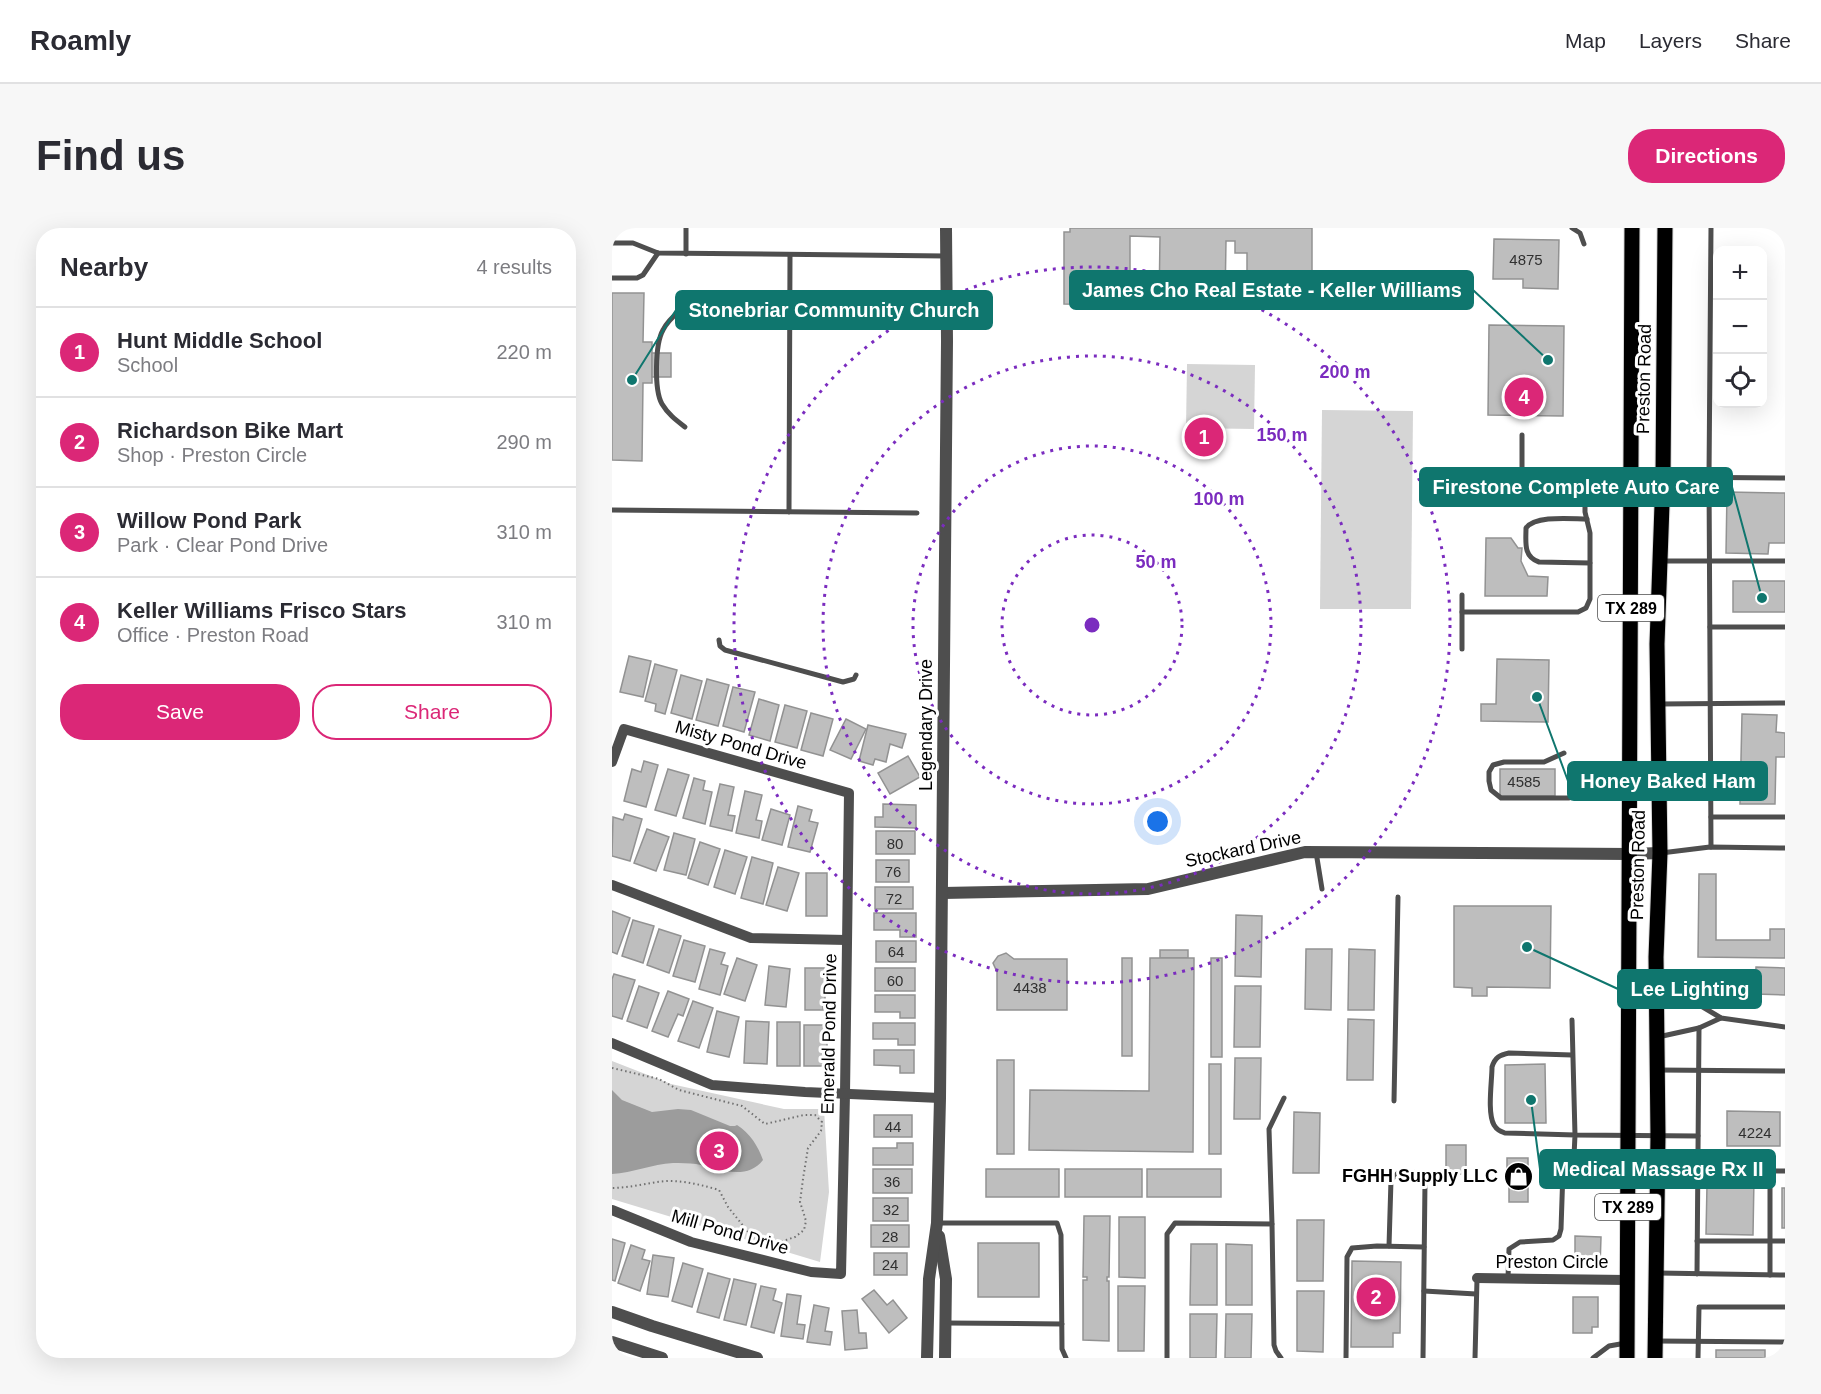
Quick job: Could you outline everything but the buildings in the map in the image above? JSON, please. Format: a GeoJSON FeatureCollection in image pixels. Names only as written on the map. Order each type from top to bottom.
{"type":"FeatureCollection","features":[{"type":"Feature","properties":{"kind":"main road","name":"Preston Road"},"geometry":{"type":"LineString","coordinates":[[1628,1351],[1632,228]]}},
{"type":"Feature","properties":{"kind":"main road","name":"Preston Road"},"geometry":{"type":"LineString","coordinates":[[1655,1358],[1658,1135],[1656,990],[1660,853],[1657,644],[1663,477],[1665,228]]}},
{"type":"Feature","properties":{"kind":"main road"},"geometry":{"type":"LineString","coordinates":[[1631,476],[1663,477]]}},
{"type":"Feature","properties":{"kind":"street","name":"Legendary Drive"},"geometry":{"type":"LineString","coordinates":[[927,1358],[929,1279],[937,1222],[940,1098],[946,228]]}},
{"type":"Feature","properties":{"kind":"street","name":"Misty Pond Drive"},"geometry":{"type":"LineString","coordinates":[[612,762],[624,729],[849,794]]}},
{"type":"Feature","properties":{"kind":"street","name":"Emerald Pond Drive"},"geometry":{"type":"LineString","coordinates":[[841,1274],[849,794]]}},
{"type":"Feature","properties":{"kind":"street","name":"Stockard Drive"},"geometry":{"type":"LineString","coordinates":[[943,893],[1148,889],[1305,852],[1660,853]]}},
{"type":"Feature","properties":{"kind":"street"},"geometry":{"type":"LineString","coordinates":[[612,885],[751,938],[847,940]]}},
{"type":"Feature","properties":{"kind":"street"},"geometry":{"type":"LineString","coordinates":[[612,1043],[712,1085],[940,1098]]}},
{"type":"Feature","properties":{"kind":"street","name":"Mill Pond Drive"},"geometry":{"type":"LineString","coordinates":[[612,1210],[691,1242],[811,1272],[841,1274]]}},
{"type":"Feature","properties":{"kind":"street","name":"Legendary Drive"},"geometry":{"type":"LineString","coordinates":[[937,1222],[946,1279],[945,1358]]}},
{"type":"Feature","properties":{"kind":"street","name":"Preston Circle"},"geometry":{"type":"LineString","coordinates":[[1477,1278],[1628,1280]]}},
{"type":"Feature","properties":{"kind":"street"},"geometry":{"type":"LineString","coordinates":[[612,1312],[757,1358]]}},
{"type":"Feature","properties":{"kind":"street"},"geometry":{"type":"LineString","coordinates":[[612,1342],[662,1358]]}},
{"type":"Feature","properties":{"kind":"lane"},"geometry":{"type":"LineString","coordinates":[[686,228],[686,254]]}},
{"type":"Feature","properties":{"kind":"lane"},"geometry":{"type":"LineString","coordinates":[[1572,228],[1580,233],[1584,244]]}},
{"type":"Feature","properties":{"kind":"lane"},"geometry":{"type":"LineString","coordinates":[[1711,228],[1711,848]]}},
{"type":"Feature","properties":{"kind":"lane"},"geometry":{"type":"LineString","coordinates":[[612,243],[633,243],[658,253],[946,256]]}},
{"type":"Feature","properties":{"kind":"lane"},"geometry":{"type":"LineString","coordinates":[[612,278],[637,278],[643,275],[658,253]]}},
{"type":"Feature","properties":{"kind":"lane"},"geometry":{"type":"LineString","coordinates":[[789,512],[790,255]]}},
{"type":"Feature","properties":{"kind":"lane"},"geometry":{"type":"LineString","coordinates":[[685,306],[662,331],[658,345],[657,390],[660,402],[669,415],[685,428]]}},
{"type":"Feature","properties":{"kind":"lane"},"geometry":{"type":"LineString","coordinates":[[1522,435],[1522,474]]}},
{"type":"Feature","properties":{"kind":"lane"},"geometry":{"type":"LineString","coordinates":[[1463,498],[1467,486],[1477,477],[1490,474],[1631,476]]}},
{"type":"Feature","properties":{"kind":"lane"},"geometry":{"type":"LineString","coordinates":[[1462,612],[1578,612],[1586,608],[1590,599],[1590,533],[1585,512],[1585,475]]}},
{"type":"Feature","properties":{"kind":"lane"},"geometry":{"type":"LineString","coordinates":[[1663,477],[1785,478]]}},
{"type":"Feature","properties":{"kind":"lane"},"geometry":{"type":"LineString","coordinates":[[612,510],[917,513]]}},
{"type":"Feature","properties":{"kind":"lane"},"geometry":{"type":"LineString","coordinates":[[1587,519],[1532,522],[1526,528],[1526,543],[1532,560],[1590,563]]}},
{"type":"Feature","properties":{"kind":"lane"},"geometry":{"type":"LineString","coordinates":[[1660,561],[1785,561]]}},
{"type":"Feature","properties":{"kind":"lane"},"geometry":{"type":"LineString","coordinates":[[1462,595],[1462,650]]}},
{"type":"Feature","properties":{"kind":"lane"},"geometry":{"type":"LineString","coordinates":[[1710,627],[1785,627]]}},
{"type":"Feature","properties":{"kind":"lane"},"geometry":{"type":"LineString","coordinates":[[719,640],[725,650],[843,682],[849,682],[856,675]]}},
{"type":"Feature","properties":{"kind":"lane"},"geometry":{"type":"LineString","coordinates":[[1658,704],[1785,702]]}},
{"type":"Feature","properties":{"kind":"lane"},"geometry":{"type":"LineString","coordinates":[[1564,753],[1544,762],[1504,762],[1493,765],[1489,772],[1489,781],[1491,790],[1501,798],[1569,798]]}},
{"type":"Feature","properties":{"kind":"lane"},"geometry":{"type":"LineString","coordinates":[[1711,817],[1785,817]]}},
{"type":"Feature","properties":{"kind":"lane"},"geometry":{"type":"LineString","coordinates":[[1660,853],[1711,848],[1785,848]]}},
{"type":"Feature","properties":{"kind":"lane"},"geometry":{"type":"LineString","coordinates":[[1316,852],[1322,889]]}},
{"type":"Feature","properties":{"kind":"lane"},"geometry":{"type":"LineString","coordinates":[[1394,1101],[1398,897]]}},
{"type":"Feature","properties":{"kind":"lane"},"geometry":{"type":"LineString","coordinates":[[1656,990],[1686,997],[1721,1018],[1785,1027]]}},
{"type":"Feature","properties":{"kind":"lane"},"geometry":{"type":"LineString","coordinates":[[1657,1037],[1699,1028],[1721,1018]]}},
{"type":"Feature","properties":{"kind":"lane"},"geometry":{"type":"LineString","coordinates":[[1508,1279],[1509,1249],[1520,1242],[1553,1240],[1559,1236],[1561,1229],[1563,1170],[1570,1166],[1574,1156],[1572,1020]]}},
{"type":"Feature","properties":{"kind":"lane"},"geometry":{"type":"LineString","coordinates":[[1697,1274],[1699,1028]]}},
{"type":"Feature","properties":{"kind":"lane"},"geometry":{"type":"LineString","coordinates":[[1572,1054],[1509,1053],[1500,1055],[1494,1060],[1491,1112],[1492,1122],[1497,1129],[1505,1133],[1698,1136]]}},
{"type":"Feature","properties":{"kind":"lane"},"geometry":{"type":"LineString","coordinates":[[1657,1070],[1785,1071]]}},
{"type":"Feature","properties":{"kind":"lane"},"geometry":{"type":"LineString","coordinates":[[1281,1358],[1274,1345],[1269,1129],[1284,1098]]}},
{"type":"Feature","properties":{"kind":"lane"},"geometry":{"type":"LineString","coordinates":[[1657,1170],[1785,1171]]}},
{"type":"Feature","properties":{"kind":"lane"},"geometry":{"type":"LineString","coordinates":[[1389,1246],[1390,1180],[1400,1171],[1412,1171],[1421,1175],[1425,1182],[1423,1358]]}},
{"type":"Feature","properties":{"kind":"lane"},"geometry":{"type":"LineString","coordinates":[[1770,1171],[1770,1275]]}},
{"type":"Feature","properties":{"kind":"lane"},"geometry":{"type":"LineString","coordinates":[[937,1222],[1057,1223],[1061,1235],[1062,1349],[1066,1358]]}},
{"type":"Feature","properties":{"kind":"lane"},"geometry":{"type":"LineString","coordinates":[[1167,1358],[1167,1234],[1175,1223],[1272,1224]]}},
{"type":"Feature","properties":{"kind":"lane"},"geometry":{"type":"LineString","coordinates":[[1697,1241],[1785,1241]]}},
{"type":"Feature","properties":{"kind":"lane"},"geometry":{"type":"LineString","coordinates":[[1346,1358],[1347,1257],[1352,1248],[1424,1247]]}},
{"type":"Feature","properties":{"kind":"lane"},"geometry":{"type":"LineString","coordinates":[[1656,1273],[1785,1275]]}},
{"type":"Feature","properties":{"kind":"lane"},"geometry":{"type":"LineString","coordinates":[[1476,1358],[1477,1278]]}},
{"type":"Feature","properties":{"kind":"lane"},"geometry":{"type":"LineString","coordinates":[[1424,1291],[1476,1294]]}},
{"type":"Feature","properties":{"kind":"lane"},"geometry":{"type":"LineString","coordinates":[[1698,1358],[1699,1307],[1785,1307]]}},
{"type":"Feature","properties":{"kind":"lane"},"geometry":{"type":"LineString","coordinates":[[945,1323],[1062,1324]]}},
{"type":"Feature","properties":{"kind":"lane"},"geometry":{"type":"LineString","coordinates":[[1656,1341],[1785,1342]]}},
{"type":"Feature","properties":{"kind":"lane"},"geometry":{"type":"LineString","coordinates":[[1593,1358],[1609,1346],[1628,1351]]}},
{"type":"Feature","properties":{"kind":"path"},"geometry":{"type":"LineString","coordinates":[[612,1068],[659,1079],[679,1090],[742,1106],[765,1124],[804,1115],[815,1115],[822,1122],[821,1131],[808,1148],[800,1202],[807,1221],[804,1230],[795,1237],[768,1246],[753,1238],[728,1207],[719,1190],[691,1182],[667,1181],[612,1188]]}},
{"type":"Feature","properties":{"kind":"shaded area"},"geometry":{"type":"Polygon","coordinates":[[[1187,364],[1255,365],[1254,429],[1186,428],[1187,364]]]}},
{"type":"Feature","properties":{"kind":"shaded area"},"geometry":{"type":"Polygon","coordinates":[[[1322,410],[1413,411],[1411,609],[1320,609],[1322,410]]]}},
{"type":"Feature","properties":{"kind":"shaded area"},"geometry":{"type":"Polygon","coordinates":[[[612,1061],[671,1084],[784,1109],[824,1109],[829,1192],[820,1262],[612,1199],[612,1061]]]}},
{"type":"Feature","properties":{"kind":"shaded area"},"geometry":{"type":"Polygon","coordinates":[[[612,1090],[622,1100],[652,1112],[691,1110],[730,1126],[737,1125],[753,1140],[763,1160],[756,1167],[740,1172],[696,1164],[673,1163],[612,1174],[612,1090]]]}},
{"type":"Feature","properties":{"kind":"place","name":"James Cho Real Estate - Keller Williams"},"geometry":{"type":"Point","coordinates":[1548,360]}},
{"type":"Feature","properties":{"kind":"place","name":"Stonebriar Community Church"},"geometry":{"type":"Point","coordinates":[632,380]}},
{"type":"Feature","properties":{"kind":"place","name":"Keller Williams Frisco Stars"},"geometry":{"type":"Point","coordinates":[1524,397]}},
{"type":"Feature","properties":{"kind":"place","name":"Hunt Middle School"},"geometry":{"type":"Point","coordinates":[1204,437]}},
{"type":"Feature","properties":{"kind":"place","name":"Firestone Complete Auto Care"},"geometry":{"type":"Point","coordinates":[1762,598]}},
{"type":"Feature","properties":{"kind":"place","name":"Honey Baked Ham"},"geometry":{"type":"Point","coordinates":[1537,697]}},
{"type":"Feature","properties":{"kind":"place","name":"Lee Lighting"},"geometry":{"type":"Point","coordinates":[1527,947]}},
{"type":"Feature","properties":{"kind":"place","name":"Medical Massage Rx II"},"geometry":{"type":"Point","coordinates":[1531,1100]}},
{"type":"Feature","properties":{"kind":"place","name":"Willow Pond Park"},"geometry":{"type":"Point","coordinates":[719,1151]}},
{"type":"Feature","properties":{"kind":"place","name":"FGHH Supply LLC"},"geometry":{"type":"Point","coordinates":[1519,1176]}},
{"type":"Feature","properties":{"kind":"place","name":"Richardson Bike Mart"},"geometry":{"type":"Point","coordinates":[1376,1297]}}]}
